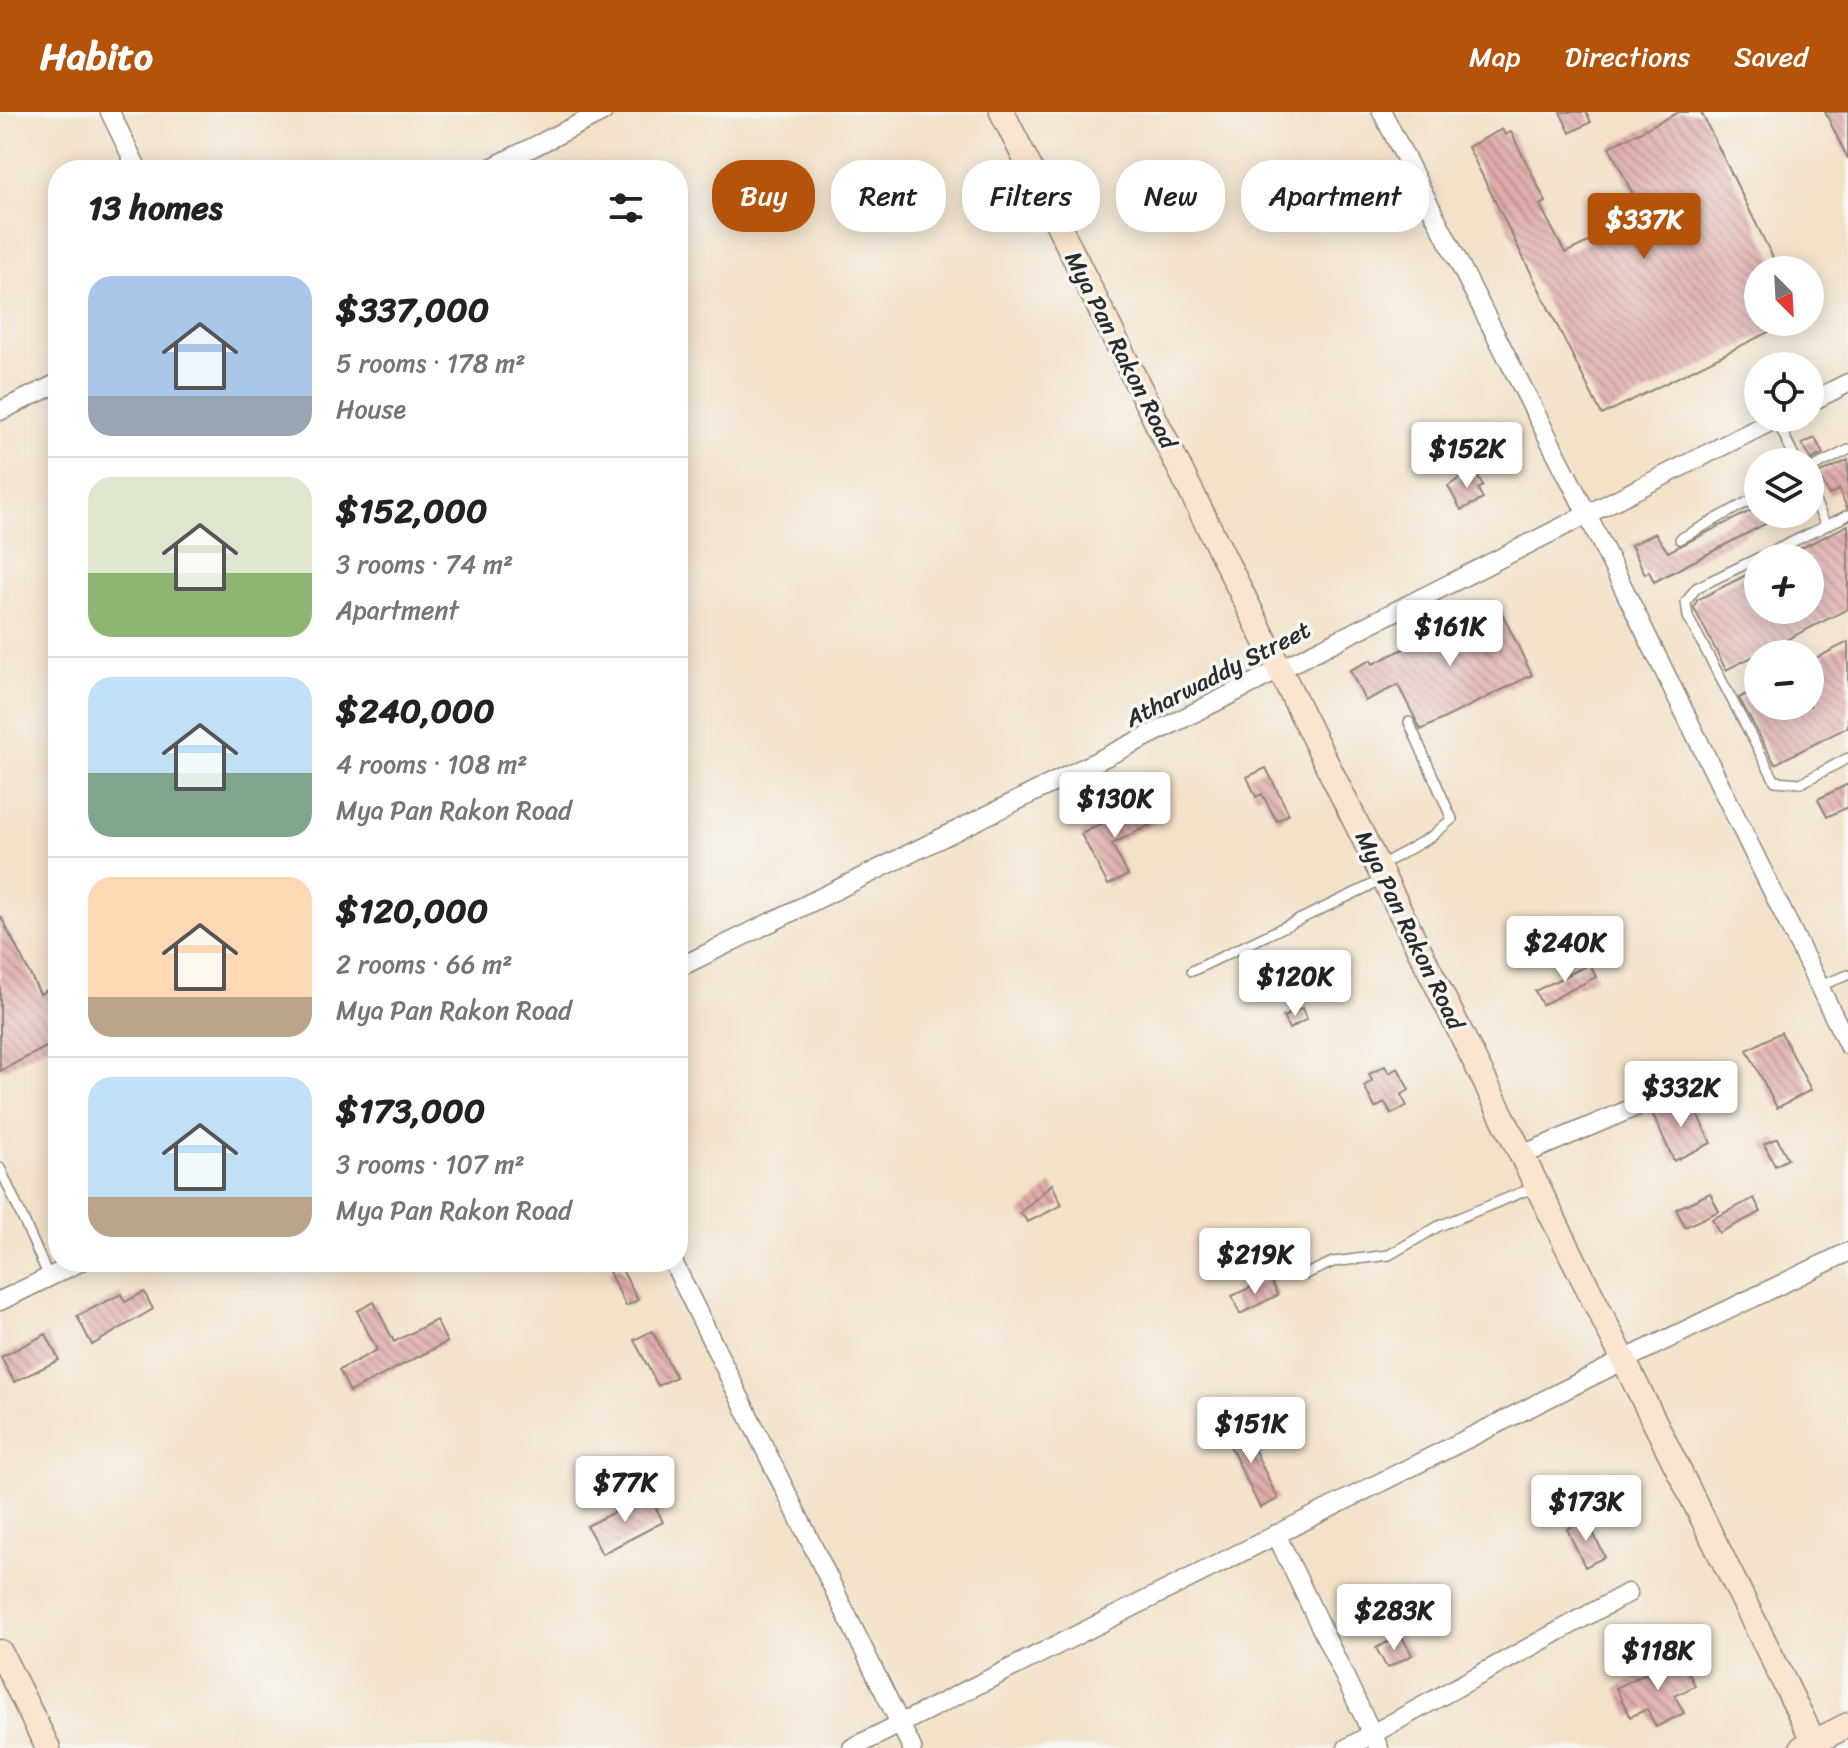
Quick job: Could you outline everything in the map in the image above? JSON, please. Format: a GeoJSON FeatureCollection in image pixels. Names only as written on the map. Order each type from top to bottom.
{"type":"FeatureCollection","features":[{"type":"Feature","properties":{"kind":"street"},"geometry":{"type":"LineString","coordinates":[[110,112],[133,160]]}},
{"type":"Feature","properties":{"kind":"street"},"geometry":{"type":"LineString","coordinates":[[507,160],[603,112]]}},
{"type":"Feature","properties":{"kind":"street","name":"Mya Pan Rakon Road"},"geometry":{"type":"LineString","coordinates":[[1002,112],[1538,1186],[1811,1746]]}},
{"type":"Feature","properties":{"kind":"street"},"geometry":{"type":"LineString","coordinates":[[1382,112],[1587,514],[1848,1045]]}},
{"type":"Feature","properties":{"kind":"street"},"geometry":{"type":"LineString","coordinates":[[1824,395],[1848,383]]}},
{"type":"Feature","properties":{"kind":"street"},"geometry":{"type":"LineString","coordinates":[[0,411],[48,388]]}},
{"type":"Feature","properties":{"kind":"street","name":"Atharwaddy Street"},"geometry":{"type":"LineString","coordinates":[[688,963],[1749,432]]}},
{"type":"Feature","properties":{"kind":"street"},"geometry":{"type":"LineString","coordinates":[[1522,1155],[1704,1078]]}},
{"type":"Feature","properties":{"kind":"street"},"geometry":{"type":"LineString","coordinates":[[852,1748],[1624,1360],[1848,1252]]}},
{"type":"Feature","properties":{"kind":"street"},"geometry":{"type":"LineString","coordinates":[[0,1301],[59,1272]]}},
{"type":"Feature","properties":{"kind":"street"},"geometry":{"type":"LineString","coordinates":[[678,1272],[912,1748]]}},
{"type":"Feature","properties":{"kind":"street"},"geometry":{"type":"LineString","coordinates":[[1276,1534],[1376,1742]]}},
{"type":"Feature","properties":{"kind":"street"},"geometry":{"type":"LineString","coordinates":[[1347,1748],[1376,1742],[1628,1593]]}},
{"type":"Feature","properties":{"kind":"street"},"geometry":{"type":"LineString","coordinates":[[0,1652],[48,1748]]}},
{"type":"Feature","properties":{"kind":"street"},"geometry":{"type":"LineString","coordinates":[[1811,1746],[1848,1725]]}},
{"type":"Feature","properties":{"kind":"lane"},"geometry":{"type":"LineString","coordinates":[[1824,462],[1848,450]]}},
{"type":"Feature","properties":{"kind":"lane"},"geometry":{"type":"LineString","coordinates":[[1680,539],[1744,504]]}},
{"type":"Feature","properties":{"kind":"lane"},"geometry":{"type":"LineString","coordinates":[[1788,544],[1848,515]]}},
{"type":"Feature","properties":{"kind":"lane"},"geometry":{"type":"LineString","coordinates":[[1824,522],[1826,526]]}},
{"type":"Feature","properties":{"kind":"lane"},"geometry":{"type":"LineString","coordinates":[[1744,565],[1696,588],[1686,602],[1688,617],[1775,781],[1801,783],[1848,758]]}},
{"type":"Feature","properties":{"kind":"lane"},"geometry":{"type":"LineString","coordinates":[[1192,971],[1382,873],[1452,819],[1409,722]]}},
{"type":"Feature","properties":{"kind":"lane"},"geometry":{"type":"LineString","coordinates":[[1819,986],[1848,975]]}},
{"type":"Feature","properties":{"kind":"lane"},"geometry":{"type":"LineString","coordinates":[[0,1168],[49,1277]]}},
{"type":"Feature","properties":{"kind":"lane"},"geometry":{"type":"LineString","coordinates":[[1304,1275],[1333,1262],[1394,1253],[1439,1226],[1538,1186]]}},
{"type":"Feature","properties":{"kind":"building"},"geometry":{"type":"Polygon","coordinates":[[[1560,112],[1586,112],[1591,122],[1570,133],[1560,112]]]}},
{"type":"Feature","properties":{"kind":"building"},"geometry":{"type":"Polygon","coordinates":[[[1679,112],[1701,112],[1772,256],[1744,256],[1744,336],[1761,336],[1602,415],[1468,147],[1502,129],[1505,135],[1511,132],[1546,202],[1540,205],[1565,253],[1644,216],[1609,147],[1679,112]]]}},
{"type":"Feature","properties":{"kind":"building"},"geometry":{"type":"Polygon","coordinates":[[[1825,112],[1848,112],[1848,159],[1825,112]]]}},
{"type":"Feature","properties":{"kind":"building"},"geometry":{"type":"Polygon","coordinates":[[[1815,438],[1820,448],[1804,448],[1802,444],[1815,438]]]}},
{"type":"Feature","properties":{"kind":"building"},"geometry":{"type":"Polygon","coordinates":[[[1848,460],[1848,508],[1839,490],[1829,495],[1824,485],[1824,471],[1848,460]]]}},
{"type":"Feature","properties":{"kind":"building"},"geometry":{"type":"Polygon","coordinates":[[[1474,469],[1483,486],[1478,489],[1483,499],[1461,510],[1448,486],[1474,469]]]}},
{"type":"Feature","properties":{"kind":"building"},"geometry":{"type":"Polygon","coordinates":[[[1744,514],[1744,528],[1757,528],[1654,582],[1649,571],[1645,574],[1631,545],[1655,533],[1668,552],[1744,514]]]}},
{"type":"Feature","properties":{"kind":"building"},"geometry":{"type":"Polygon","coordinates":[[[1848,525],[1848,609],[1824,621],[1824,544],[1809,544],[1848,525]]]}},
{"type":"Feature","properties":{"kind":"building"},"geometry":{"type":"Polygon","coordinates":[[[1744,576],[1744,624],[1818,624],[1786,640],[1744,640],[1744,661],[1726,670],[1694,608],[1697,600],[1744,576]]]}},
{"type":"Feature","properties":{"kind":"building"},"geometry":{"type":"Polygon","coordinates":[[[1497,603],[1532,675],[1421,730],[1398,685],[1365,701],[1350,670],[1371,660],[1373,664],[1497,603]]]}},
{"type":"Feature","properties":{"kind":"building"},"geometry":{"type":"Polygon","coordinates":[[[1848,642],[1848,727],[1775,764],[1751,720],[1824,720],[1824,654],[1848,642]]]}},
{"type":"Feature","properties":{"kind":"building"},"geometry":{"type":"Polygon","coordinates":[[[1266,768],[1289,814],[1277,821],[1262,794],[1256,797],[1247,777],[1266,768]]]}},
{"type":"Feature","properties":{"kind":"building"},"geometry":{"type":"Polygon","coordinates":[[[1848,784],[1848,807],[1827,817],[1818,799],[1848,784]]]}},
{"type":"Feature","properties":{"kind":"building"},"geometry":{"type":"Polygon","coordinates":[[[1143,802],[1154,823],[1112,844],[1128,875],[1108,885],[1081,834],[1143,802]]]}},
{"type":"Feature","properties":{"kind":"building"},"geometry":{"type":"Polygon","coordinates":[[[0,915],[40,994],[48,990],[48,1046],[0,1071],[0,915]]]}},
{"type":"Feature","properties":{"kind":"building"},"geometry":{"type":"Polygon","coordinates":[[[1590,964],[1596,977],[1542,1005],[1535,991],[1590,964]]]}},
{"type":"Feature","properties":{"kind":"building"},"geometry":{"type":"Polygon","coordinates":[[[1302,1008],[1307,1019],[1289,1029],[1283,1017],[1302,1008]]]}},
{"type":"Feature","properties":{"kind":"building"},"geometry":{"type":"Polygon","coordinates":[[[1781,1032],[1811,1090],[1777,1108],[1747,1050],[1781,1032]]]}},
{"type":"Feature","properties":{"kind":"building"},"geometry":{"type":"Polygon","coordinates":[[[1385,1066],[1389,1073],[1398,1068],[1409,1090],[1401,1095],[1407,1106],[1391,1114],[1385,1103],[1375,1108],[1364,1086],[1372,1081],[1369,1074],[1385,1066]]]}},
{"type":"Feature","properties":{"kind":"building"},"geometry":{"type":"Polygon","coordinates":[[[1689,1097],[1711,1143],[1674,1161],[1652,1113],[1689,1097]]]}},
{"type":"Feature","properties":{"kind":"building"},"geometry":{"type":"Polygon","coordinates":[[[1777,1138],[1788,1159],[1775,1166],[1764,1144],[1777,1138]]]}},
{"type":"Feature","properties":{"kind":"building"},"geometry":{"type":"Polygon","coordinates":[[[1052,1184],[1062,1205],[1028,1222],[1020,1213],[1052,1184]]]}},
{"type":"Feature","properties":{"kind":"building"},"geometry":{"type":"Polygon","coordinates":[[[1710,1193],[1719,1211],[1685,1227],[1676,1209],[1710,1193]]]}},
{"type":"Feature","properties":{"kind":"building"},"geometry":{"type":"Polygon","coordinates":[[[1754,1198],[1761,1212],[1719,1233],[1712,1219],[1754,1198]]]}},
{"type":"Feature","properties":{"kind":"building"},"geometry":{"type":"Polygon","coordinates":[[[609,1272],[623,1272],[638,1300],[626,1306],[609,1272]]]}},
{"type":"Feature","properties":{"kind":"building"},"geometry":{"type":"Polygon","coordinates":[[[1270,1278],[1278,1295],[1240,1314],[1232,1296],[1270,1278]]]}},
{"type":"Feature","properties":{"kind":"building"},"geometry":{"type":"Polygon","coordinates":[[[144,1292],[153,1309],[92,1345],[77,1316],[121,1294],[125,1302],[144,1292]]]}},
{"type":"Feature","properties":{"kind":"building"},"geometry":{"type":"Polygon","coordinates":[[[374,1302],[394,1342],[436,1320],[447,1342],[350,1392],[339,1370],[377,1350],[357,1311],[374,1302]]]}},
{"type":"Feature","properties":{"kind":"building"},"geometry":{"type":"Polygon","coordinates":[[[652,1331],[676,1377],[658,1386],[634,1340],[652,1331]]]}},
{"type":"Feature","properties":{"kind":"building"},"geometry":{"type":"Polygon","coordinates":[[[46,1334],[59,1360],[14,1382],[1,1357],[46,1334]]]}},
{"type":"Feature","properties":{"kind":"building"},"geometry":{"type":"Polygon","coordinates":[[[1241,1421],[1278,1499],[1260,1508],[1228,1442],[1232,1440],[1227,1428],[1241,1421]]]}},
{"type":"Feature","properties":{"kind":"building"},"geometry":{"type":"Polygon","coordinates":[[[649,1494],[663,1522],[602,1554],[587,1526],[649,1494]]]}},
{"type":"Feature","properties":{"kind":"building"},"geometry":{"type":"Polygon","coordinates":[[[1587,1520],[1605,1557],[1585,1567],[1567,1529],[1587,1520]]]}},
{"type":"Feature","properties":{"kind":"building"},"geometry":{"type":"Polygon","coordinates":[[[1401,1635],[1412,1655],[1387,1668],[1376,1648],[1401,1635]]]}},
{"type":"Feature","properties":{"kind":"building"},"geometry":{"type":"Polygon","coordinates":[[[1681,1656],[1695,1686],[1675,1696],[1684,1713],[1656,1727],[1647,1709],[1630,1717],[1616,1688],[1681,1656]]]}}]}
